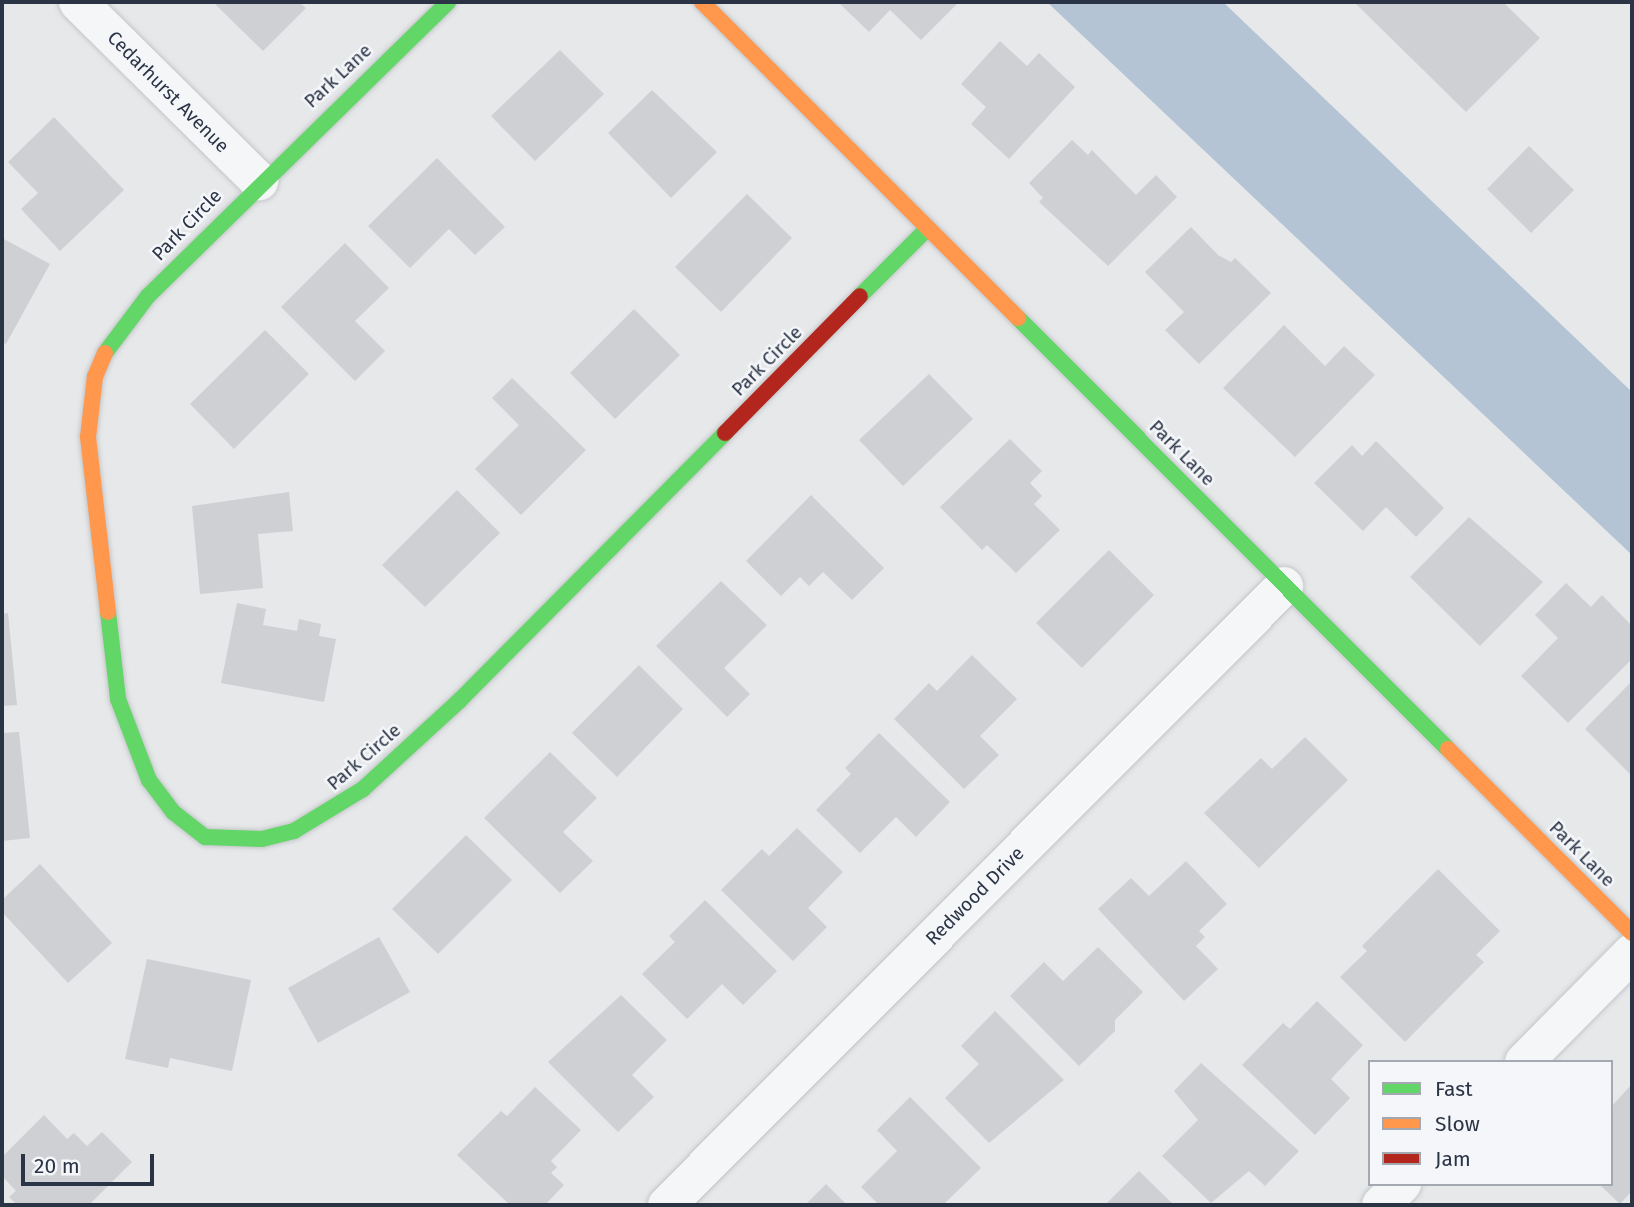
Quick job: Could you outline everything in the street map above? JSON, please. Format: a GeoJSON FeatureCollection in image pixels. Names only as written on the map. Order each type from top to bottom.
{"type":"FeatureCollection","features":[{"type":"Feature","properties":{"kind":"street","name":"Cedarhurst Avenue"},"geometry":{"type":"LineString","coordinates":[[78,2],[259,181]]}},
{"type":"Feature","properties":{"kind":"street","name":"Park Lane"},"geometry":{"type":"LineString","coordinates":[[259,181],[447,2]]}},
{"type":"Feature","properties":{"kind":"street","name":"Park Lane"},"geometry":{"type":"LineString","coordinates":[[702,2],[1632,933]]}},
{"type":"Feature","properties":{"kind":"street","name":"Park Circle"},"geometry":{"type":"LineString","coordinates":[[259,181],[122,328],[95,376],[87,418],[109,649],[129,736],[173,813],[190,829],[224,840],[294,831],[363,789],[459,701],[928,228]]}},
{"type":"Feature","properties":{"kind":"street","name":"Redwood Drive"},"geometry":{"type":"LineString","coordinates":[[667,1205],[1284,586]]}},
{"type":"Feature","properties":{"kind":"street"},"geometry":{"type":"LineString","coordinates":[[1526,1060],[1632,953]]}},
{"type":"Feature","properties":{"kind":"street"},"geometry":{"type":"LineString","coordinates":[[1381,1205],[1400,1186]]}},
{"type":"Feature","properties":{"kind":"water"},"geometry":{"type":"Polygon","coordinates":[[[1047,2],[1223,2],[1632,392],[1632,555],[1047,2]]]}},
{"type":"Feature","properties":{"kind":"building"},"geometry":{"type":"Polygon","coordinates":[[[213,2],[299,2],[306,8],[263,51],[213,2]]]}},
{"type":"Feature","properties":{"kind":"building"},"geometry":{"type":"Polygon","coordinates":[[[838,2],[959,2],[921,40],[890,10],[869,32],[838,2]]]}},
{"type":"Feature","properties":{"kind":"building"},"geometry":{"type":"Polygon","coordinates":[[[1354,2],[1503,2],[1540,38],[1466,112],[1354,2]]]}},
{"type":"Feature","properties":{"kind":"building"},"geometry":{"type":"Polygon","coordinates":[[[1000,41],[1027,66],[1039,53],[1075,87],[1009,159],[971,124],[986,107],[961,84],[1000,41]]]}},
{"type":"Feature","properties":{"kind":"building"},"geometry":{"type":"Polygon","coordinates":[[[560,50],[604,94],[535,161],[491,116],[560,50]]]}},
{"type":"Feature","properties":{"kind":"building"},"geometry":{"type":"Polygon","coordinates":[[[652,90],[717,152],[671,198],[608,133],[652,90]]]}},
{"type":"Feature","properties":{"kind":"building"},"geometry":{"type":"Polygon","coordinates":[[[54,117],[124,190],[60,251],[21,209],[38,193],[8,162],[54,117]]]}},
{"type":"Feature","properties":{"kind":"building"},"geometry":{"type":"Polygon","coordinates":[[[1072,140],[1088,155],[1092,150],[1136,195],[1156,175],[1177,197],[1108,266],[1039,202],[1043,198],[1029,183],[1072,140]]]}},
{"type":"Feature","properties":{"kind":"building"},"geometry":{"type":"Polygon","coordinates":[[[1529,146],[1574,190],[1531,233],[1487,189],[1529,146]]]}},
{"type":"Feature","properties":{"kind":"building"},"geometry":{"type":"Polygon","coordinates":[[[437,158],[505,227],[475,255],[449,229],[410,268],[368,226],[437,158]]]}},
{"type":"Feature","properties":{"kind":"building"},"geometry":{"type":"Polygon","coordinates":[[[747,194],[792,238],[721,312],[675,267],[747,194]]]}},
{"type":"Feature","properties":{"kind":"building"},"geometry":{"type":"Polygon","coordinates":[[[1191,227],[1218,255],[1231,262],[1235,258],[1271,293],[1199,364],[1165,330],[1184,312],[1145,272],[1191,227]]]}},
{"type":"Feature","properties":{"kind":"building"},"geometry":{"type":"Polygon","coordinates":[[[2,238],[50,264],[6,344],[2,342],[2,238]]]}},
{"type":"Feature","properties":{"kind":"building"},"geometry":{"type":"Polygon","coordinates":[[[345,243],[389,288],[355,321],[385,351],[355,381],[281,307],[345,243]]]}},
{"type":"Feature","properties":{"kind":"building"},"geometry":{"type":"Polygon","coordinates":[[[634,309],[680,355],[615,419],[570,373],[634,309]]]}},
{"type":"Feature","properties":{"kind":"building"},"geometry":{"type":"Polygon","coordinates":[[[1284,325],[1325,366],[1344,346],[1375,375],[1295,457],[1223,388],[1284,325]]]}},
{"type":"Feature","properties":{"kind":"building"},"geometry":{"type":"Polygon","coordinates":[[[265,330],[309,374],[234,449],[190,404],[265,330]]]}},
{"type":"Feature","properties":{"kind":"building"},"geometry":{"type":"Polygon","coordinates":[[[929,374],[973,419],[903,486],[859,440],[929,374]]]}},
{"type":"Feature","properties":{"kind":"building"},"geometry":{"type":"Polygon","coordinates":[[[512,378],[586,450],[521,515],[475,469],[519,425],[492,398],[512,378]]]}},
{"type":"Feature","properties":{"kind":"building"},"geometry":{"type":"Polygon","coordinates":[[[1010,439],[1042,471],[1030,483],[1042,496],[1034,504],[1060,530],[1016,573],[987,545],[982,550],[940,507],[1010,439]]]}},
{"type":"Feature","properties":{"kind":"building"},"geometry":{"type":"Polygon","coordinates":[[[1376,441],[1444,508],[1416,537],[1386,507],[1363,531],[1314,483],[1352,445],[1362,456],[1376,441]]]}},
{"type":"Feature","properties":{"kind":"building"},"geometry":{"type":"Polygon","coordinates":[[[457,490],[500,533],[425,607],[382,565],[457,490]]]}},
{"type":"Feature","properties":{"kind":"building"},"geometry":{"type":"Polygon","coordinates":[[[289,492],[293,531],[258,534],[263,588],[200,594],[192,506],[289,492]]]}},
{"type":"Feature","properties":{"kind":"building"},"geometry":{"type":"Polygon","coordinates":[[[811,495],[884,568],[852,600],[823,572],[809,586],[800,577],[781,596],[746,561],[811,495]]]}},
{"type":"Feature","properties":{"kind":"building"},"geometry":{"type":"Polygon","coordinates":[[[1469,517],[1543,582],[1480,646],[1410,577],[1469,517]]]}},
{"type":"Feature","properties":{"kind":"building"},"geometry":{"type":"Polygon","coordinates":[[[1109,550],[1154,595],[1082,668],[1036,623],[1109,550]]]}},
{"type":"Feature","properties":{"kind":"building"},"geometry":{"type":"Polygon","coordinates":[[[721,581],[767,625],[724,668],[750,694],[727,717],[656,646],[721,581]]]}},
{"type":"Feature","properties":{"kind":"building"},"geometry":{"type":"Polygon","coordinates":[[[1566,583],[1591,607],[1602,595],[1632,626],[1632,659],[1568,723],[1521,676],[1558,638],[1535,615],[1566,583]]]}},
{"type":"Feature","properties":{"kind":"building"},"geometry":{"type":"Polygon","coordinates":[[[237,603],[266,609],[263,625],[297,631],[299,619],[321,624],[319,636],[336,639],[324,702],[221,683],[237,603]]]}},
{"type":"Feature","properties":{"kind":"building"},"geometry":{"type":"Polygon","coordinates":[[[8,613],[17,705],[2,706],[2,614],[8,613]]]}},
{"type":"Feature","properties":{"kind":"building"},"geometry":{"type":"Polygon","coordinates":[[[972,655],[1017,699],[980,736],[999,755],[964,789],[894,719],[929,683],[937,691],[972,655]]]}},
{"type":"Feature","properties":{"kind":"building"},"geometry":{"type":"Polygon","coordinates":[[[639,665],[683,709],[617,777],[572,733],[639,665]]]}},
{"type":"Feature","properties":{"kind":"building"},"geometry":{"type":"Polygon","coordinates":[[[1632,681],[1632,776],[1585,729],[1632,681]]]}},
{"type":"Feature","properties":{"kind":"building"},"geometry":{"type":"Polygon","coordinates":[[[19,732],[30,838],[2,841],[2,733],[19,732]]]}},
{"type":"Feature","properties":{"kind":"building"},"geometry":{"type":"Polygon","coordinates":[[[879,733],[950,802],[916,837],[896,817],[860,853],[816,810],[851,774],[845,768],[879,733]]]}},
{"type":"Feature","properties":{"kind":"building"},"geometry":{"type":"Polygon","coordinates":[[[1305,737],[1348,780],[1259,868],[1204,813],[1261,758],[1272,769],[1305,737]]]}},
{"type":"Feature","properties":{"kind":"building"},"geometry":{"type":"Polygon","coordinates":[[[550,752],[597,798],[563,832],[593,861],[560,893],[484,818],[550,752]]]}},
{"type":"Feature","properties":{"kind":"building"},"geometry":{"type":"Polygon","coordinates":[[[797,828],[843,872],[808,908],[827,927],[793,961],[721,890],[762,849],[769,856],[797,828]]]}},
{"type":"Feature","properties":{"kind":"building"},"geometry":{"type":"Polygon","coordinates":[[[466,835],[512,880],[438,954],[392,909],[466,835]]]}},
{"type":"Feature","properties":{"kind":"building"},"geometry":{"type":"Polygon","coordinates":[[[1186,861],[1227,904],[1199,931],[1205,937],[1196,946],[1218,969],[1184,1001],[1098,909],[1131,878],[1149,896],[1186,861]]]}},
{"type":"Feature","properties":{"kind":"building"},"geometry":{"type":"Polygon","coordinates":[[[40,864],[112,943],[68,983],[2,912],[2,900],[40,864]]]}},
{"type":"Feature","properties":{"kind":"building"},"geometry":{"type":"Polygon","coordinates":[[[1438,869],[1500,931],[1476,955],[1484,962],[1405,1042],[1340,977],[1367,951],[1362,946],[1438,869]]]}},
{"type":"Feature","properties":{"kind":"building"},"geometry":{"type":"Polygon","coordinates":[[[705,900],[777,971],[743,1005],[722,984],[687,1019],[642,974],[675,942],[669,936],[705,900]]]}},
{"type":"Feature","properties":{"kind":"building"},"geometry":{"type":"Polygon","coordinates":[[[379,937],[410,992],[318,1043],[288,988],[379,937]]]}},
{"type":"Feature","properties":{"kind":"building"},"geometry":{"type":"Polygon","coordinates":[[[1098,947],[1143,992],[1115,1020],[1115,1031],[1079,1066],[1010,996],[1044,962],[1063,981],[1098,947]]]}},
{"type":"Feature","properties":{"kind":"building"},"geometry":{"type":"Polygon","coordinates":[[[147,959],[251,980],[232,1071],[170,1058],[168,1068],[125,1059],[147,959]]]}},
{"type":"Feature","properties":{"kind":"building"},"geometry":{"type":"Polygon","coordinates":[[[621,995],[667,1040],[632,1075],[654,1097],[618,1132],[548,1062],[621,995]]]}},
{"type":"Feature","properties":{"kind":"building"},"geometry":{"type":"Polygon","coordinates":[[[1317,1001],[1363,1045],[1331,1079],[1350,1098],[1315,1135],[1242,1065],[1283,1023],[1290,1029],[1317,1001]]]}},
{"type":"Feature","properties":{"kind":"building"},"geometry":{"type":"Polygon","coordinates":[[[995,1011],[1064,1080],[989,1143],[945,1098],[979,1064],[961,1046],[995,1011]]]}},
{"type":"Feature","properties":{"kind":"building"},"geometry":{"type":"Polygon","coordinates":[[[1201,1063],[1299,1151],[1265,1186],[1249,1171],[1211,1203],[1162,1156],[1198,1120],[1174,1091],[1201,1063]]]}},
{"type":"Feature","properties":{"kind":"building"},"geometry":{"type":"Polygon","coordinates":[[[1632,1084],[1632,1191],[1620,1204],[1601,1186],[1613,1186],[1613,1105],[1632,1084]]]}},
{"type":"Feature","properties":{"kind":"building"},"geometry":{"type":"Polygon","coordinates":[[[535,1087],[581,1130],[551,1161],[557,1167],[551,1173],[564,1185],[545,1205],[510,1205],[457,1155],[501,1111],[507,1116],[535,1087]]]}},
{"type":"Feature","properties":{"kind":"building"},"geometry":{"type":"Polygon","coordinates":[[[910,1097],[981,1168],[943,1205],[879,1205],[861,1187],[897,1151],[877,1130],[910,1097]]]}},
{"type":"Feature","properties":{"kind":"building"},"geometry":{"type":"Polygon","coordinates":[[[44,1115],[67,1139],[74,1133],[87,1146],[102,1132],[132,1162],[89,1205],[17,1205],[9,1197],[16,1191],[2,1176],[2,1157],[44,1115]]]}},
{"type":"Feature","properties":{"kind":"building"},"geometry":{"type":"Polygon","coordinates":[[[1139,1171],[1174,1205],[1105,1205],[1139,1171]]]}},
{"type":"Feature","properties":{"kind":"building"},"geometry":{"type":"Polygon","coordinates":[[[826,1184],[847,1205],[805,1205],[826,1184]]]}},
{"type":"Feature","properties":{"kind":"traffic: fast"},"geometry":{"type":"LineString","coordinates":[[105,353],[148,296],[448,2]]}},
{"type":"Feature","properties":{"kind":"traffic: fast"},"geometry":{"type":"LineString","coordinates":[[860,296],[928,228]]}},
{"type":"Feature","properties":{"kind":"traffic: fast"},"geometry":{"type":"LineString","coordinates":[[1018,318],[1448,749]]}},
{"type":"Feature","properties":{"kind":"traffic: fast"},"geometry":{"type":"LineString","coordinates":[[108,612],[118,699],[149,780],[173,812],[205,837],[262,839],[294,831],[363,789],[459,701],[725,433]]}},
{"type":"Feature","properties":{"kind":"traffic: slow"},"geometry":{"type":"LineString","coordinates":[[702,2],[1018,318]]}},
{"type":"Feature","properties":{"kind":"traffic: slow"},"geometry":{"type":"LineString","coordinates":[[105,353],[95,376],[88,437],[108,612]]}},
{"type":"Feature","properties":{"kind":"traffic: slow"},"geometry":{"type":"LineString","coordinates":[[1448,749],[1632,933]]}},
{"type":"Feature","properties":{"kind":"traffic: jam"},"geometry":{"type":"LineString","coordinates":[[725,433],[860,296]]}}]}
